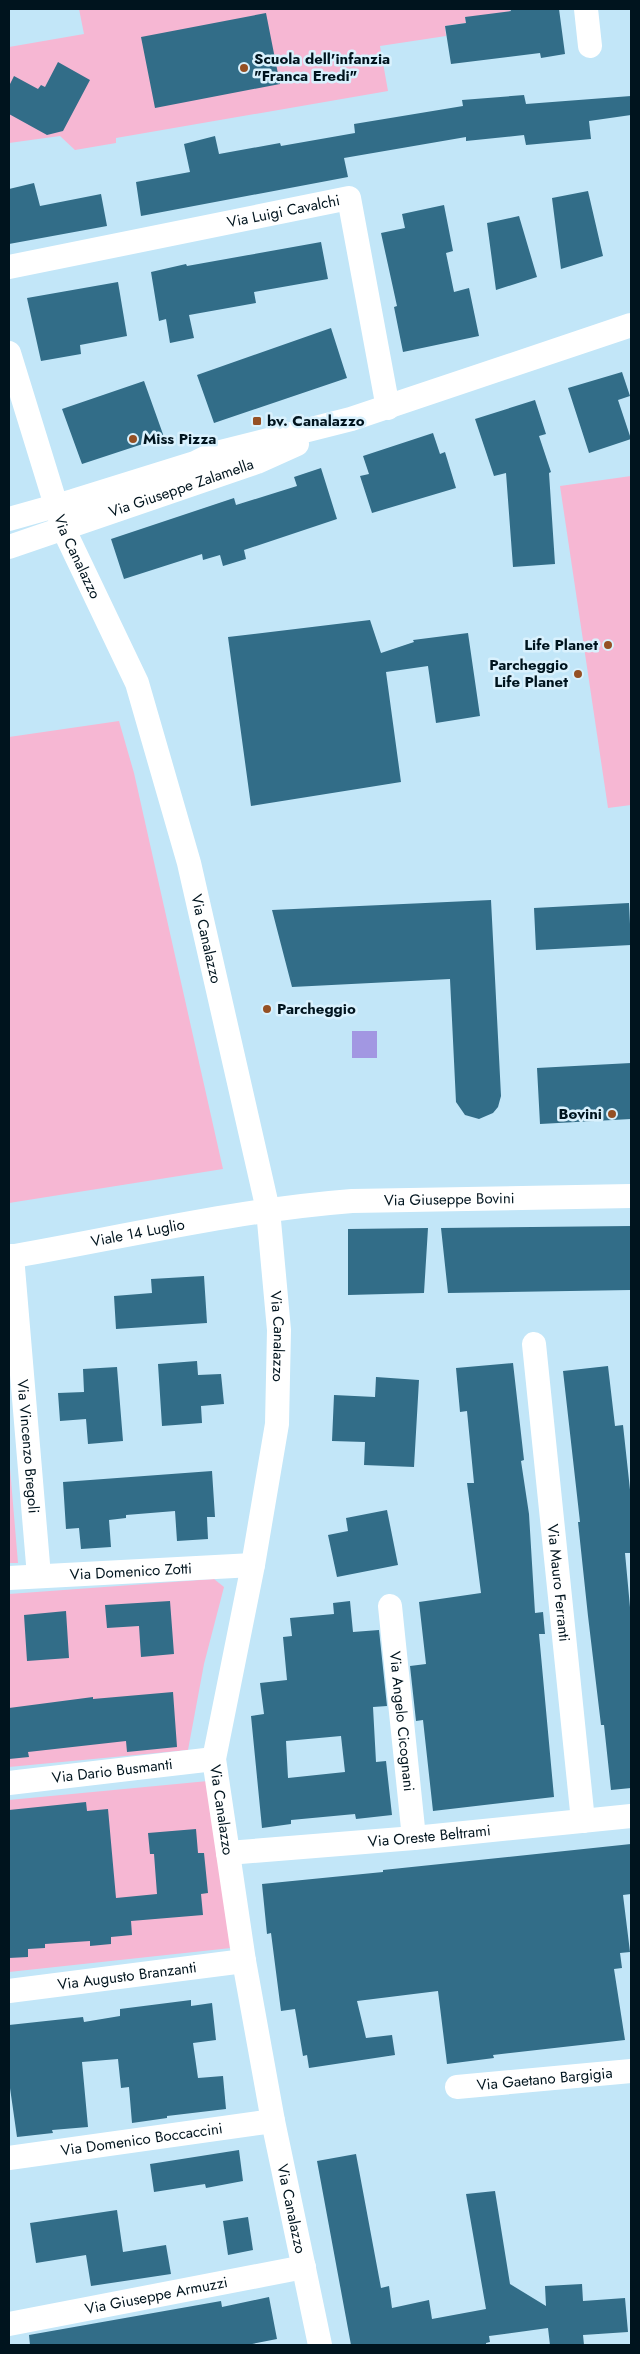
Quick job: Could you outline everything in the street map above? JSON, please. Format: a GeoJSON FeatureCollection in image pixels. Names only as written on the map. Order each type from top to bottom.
{"type":"FeatureCollection","features":[{"type":"Feature","properties":{"kind":"street"},"geometry":{"type":"LineString","coordinates":[[586,9],[590,46]]}},
{"type":"Feature","properties":{"kind":"street","name":"Via Luigi Cavalchi"},"geometry":{"type":"LineString","coordinates":[[9,267],[350,198],[388,408]]}},
{"type":"Feature","properties":{"kind":"street","name":"Via Giuseppe Zalamella"},"geometry":{"type":"LineString","coordinates":[[9,518],[49,499],[195,462],[213,454],[388,408],[631,325]]}},
{"type":"Feature","properties":{"kind":"street","name":"Via Canalazzo"},"geometry":{"type":"LineString","coordinates":[[9,353],[49,499],[138,683],[189,863],[268,1210],[279,1330],[277,1424],[253,1565],[214,1760],[244,1961],[273,2122],[320,2345]]}},
{"type":"Feature","properties":{"kind":"street","name":"Via Giuseppe Zalamella"},"geometry":{"type":"LineString","coordinates":[[9,547],[257,462],[351,419]]}},
{"type":"Feature","properties":{"kind":"street"},"geometry":{"type":"LineString","coordinates":[[9,534],[26,527],[38,518],[49,499]]}},
{"type":"Feature","properties":{"kind":"street","name":"Via Giuseppe Bovini"},"geometry":{"type":"LineString","coordinates":[[268,1210],[352,1201],[631,1196]]}},
{"type":"Feature","properties":{"kind":"street","name":"Viale 14 Luglio"},"geometry":{"type":"LineString","coordinates":[[10,1256],[268,1210]]}},
{"type":"Feature","properties":{"kind":"street","name":"Via Vincenzo Bregoli"},"geometry":{"type":"LineString","coordinates":[[10,1256],[39,1576]]}},
{"type":"Feature","properties":{"kind":"street","name":"Via Mauro Ferranti"},"geometry":{"type":"LineString","coordinates":[[534,1344],[583,1821]]}},
{"type":"Feature","properties":{"kind":"street","name":"Via Domenico Zotti"},"geometry":{"type":"LineString","coordinates":[[9,1578],[253,1565]]}},
{"type":"Feature","properties":{"kind":"street","name":"Via Angelo Cicognani"},"geometry":{"type":"LineString","coordinates":[[390,1606],[414,1838]]}},
{"type":"Feature","properties":{"kind":"street","name":"Via Dario Busmanti"},"geometry":{"type":"LineString","coordinates":[[9,1783],[214,1760]]}},
{"type":"Feature","properties":{"kind":"street","name":"Via Oreste Beltrami"},"geometry":{"type":"LineString","coordinates":[[228,1853],[414,1838],[631,1816]]}},
{"type":"Feature","properties":{"kind":"street","name":"Via Augusto Branzanti"},"geometry":{"type":"LineString","coordinates":[[9,1991],[244,1961]]}},
{"type":"Feature","properties":{"kind":"street","name":"Via Gaetano Bargigia"},"geometry":{"type":"LineString","coordinates":[[457,2087],[631,2070]]}},
{"type":"Feature","properties":{"kind":"street","name":"Via Domenico Boccaccini"},"geometry":{"type":"LineString","coordinates":[[9,2158],[273,2122]]}},
{"type":"Feature","properties":{"kind":"street","name":"Via Giuseppe Armuzzi"},"geometry":{"type":"LineString","coordinates":[[9,2324],[304,2267]]}},
{"type":"Feature","properties":{"kind":"shaded area","name":"Scuola dell'infanzia \"Franca Eredi\""},"geometry":{"type":"Polygon","coordinates":[[[79,9],[510,9],[511,16],[465,17],[466,23],[445,26],[446,36],[380,46],[388,91],[116,138],[116,143],[75,150],[60,136],[9,143],[9,47],[84,34],[79,9]]]}},
{"type":"Feature","properties":{"kind":"shaded area","name":"Life Planet"},"geometry":{"type":"Polygon","coordinates":[[[631,476],[631,805],[608,808],[560,486],[631,476]]]}},
{"type":"Feature","properties":{"kind":"shaded area"},"geometry":{"type":"Polygon","coordinates":[[[119,721],[134,773],[223,1169],[9,1203],[9,737],[119,721]]]}},
{"type":"Feature","properties":{"kind":"shaded area"},"geometry":{"type":"Polygon","coordinates":[[[352,1031],[377,1031],[377,1058],[352,1058],[352,1031]]]}},
{"type":"Feature","properties":{"kind":"shaded area"},"geometry":{"type":"Polygon","coordinates":[[[9,1456],[18,1563],[9,1563],[9,1456]]]}},
{"type":"Feature","properties":{"kind":"shaded area"},"geometry":{"type":"Polygon","coordinates":[[[214,1579],[224,1587],[204,1664],[188,1750],[9,1767],[9,1594],[214,1579]]]}},
{"type":"Feature","properties":{"kind":"shaded area"},"geometry":{"type":"Polygon","coordinates":[[[208,1781],[231,1948],[9,1972],[9,1800],[208,1781]]]}},
{"type":"Feature","properties":{"kind":"building"},"geometry":{"type":"Polygon","coordinates":[[[510,9],[559,9],[565,54],[541,58],[540,53],[451,64],[445,26],[466,23],[465,17],[511,11],[510,9]]]}},
{"type":"Feature","properties":{"kind":"building"},"geometry":{"type":"Polygon","coordinates":[[[266,13],[280,84],[155,108],[141,37],[266,13]]]}},
{"type":"Feature","properties":{"kind":"building"},"geometry":{"type":"Polygon","coordinates":[[[58,62],[90,80],[63,131],[47,135],[9,114],[9,86],[14,76],[38,89],[41,85],[45,87],[58,62]]]}},
{"type":"Feature","properties":{"kind":"building"},"geometry":{"type":"Polygon","coordinates":[[[524,95],[526,104],[631,96],[631,115],[589,121],[591,139],[526,145],[524,135],[466,141],[466,137],[344,158],[348,177],[141,216],[136,182],[190,172],[184,144],[215,136],[219,154],[280,143],[281,146],[355,133],[354,124],[463,106],[462,100],[524,95]]]}},
{"type":"Feature","properties":{"kind":"building"},"geometry":{"type":"Polygon","coordinates":[[[34,183],[40,206],[101,194],[107,226],[9,244],[9,189],[34,183]]]}},
{"type":"Feature","properties":{"kind":"building"},"geometry":{"type":"Polygon","coordinates":[[[588,191],[603,256],[561,269],[552,198],[588,191]]]}},
{"type":"Feature","properties":{"kind":"building"},"geometry":{"type":"Polygon","coordinates":[[[444,205],[453,251],[446,253],[454,292],[469,288],[479,336],[403,352],[394,307],[397,306],[381,233],[405,228],[402,214],[444,205]]]}},
{"type":"Feature","properties":{"kind":"building"},"geometry":{"type":"Polygon","coordinates":[[[519,216],[537,277],[496,290],[487,223],[519,216]]]}},
{"type":"Feature","properties":{"kind":"building"},"geometry":{"type":"Polygon","coordinates":[[[321,242],[328,279],[254,292],[256,303],[189,315],[194,338],[170,343],[166,319],[159,321],[151,272],[186,264],[187,266],[321,242]]]}},
{"type":"Feature","properties":{"kind":"building"},"geometry":{"type":"Polygon","coordinates":[[[118,282],[127,336],[80,345],[81,354],[41,361],[27,298],[118,282]]]}},
{"type":"Feature","properties":{"kind":"building"},"geometry":{"type":"Polygon","coordinates":[[[331,328],[347,378],[214,423],[197,375],[331,328]]]}},
{"type":"Feature","properties":{"kind":"building"},"geometry":{"type":"Polygon","coordinates":[[[622,372],[630,396],[618,400],[631,439],[589,453],[568,388],[622,372]]]}},
{"type":"Feature","properties":{"kind":"building"},"geometry":{"type":"Polygon","coordinates":[[[144,381],[164,437],[82,464],[62,409],[144,381]]]}},
{"type":"Feature","properties":{"kind":"building"},"geometry":{"type":"Polygon","coordinates":[[[535,400],[546,434],[539,436],[551,472],[549,473],[555,564],[513,567],[506,473],[494,476],[475,419],[535,400]]]}},
{"type":"Feature","properties":{"kind":"building"},"geometry":{"type":"Polygon","coordinates":[[[433,433],[440,454],[445,452],[456,488],[372,513],[360,476],[369,474],[363,456],[433,433]]]}},
{"type":"Feature","properties":{"kind":"building"},"geometry":{"type":"Polygon","coordinates":[[[321,468],[337,519],[244,550],[246,559],[223,566],[220,555],[203,560],[202,554],[124,579],[111,539],[234,498],[236,505],[297,486],[294,477],[321,468]]]}},
{"type":"Feature","properties":{"kind":"building"},"geometry":{"type":"Polygon","coordinates":[[[370,620],[381,653],[414,642],[413,640],[468,633],[480,716],[436,723],[428,666],[386,672],[401,782],[251,806],[228,637],[370,620]]]}},
{"type":"Feature","properties":{"kind":"building"},"geometry":{"type":"Polygon","coordinates":[[[491,900],[501,1096],[498,1107],[493,1113],[479,1119],[465,1115],[456,1102],[450,979],[292,987],[272,910],[491,900]]]}},
{"type":"Feature","properties":{"kind":"building"},"geometry":{"type":"Polygon","coordinates":[[[629,903],[631,945],[536,950],[534,908],[629,903]]]}},
{"type":"Feature","properties":{"kind":"building"},"geometry":{"type":"Polygon","coordinates":[[[631,1063],[631,1119],[540,1124],[537,1068],[631,1063]]]}},
{"type":"Feature","properties":{"kind":"building"},"geometry":{"type":"Polygon","coordinates":[[[631,1226],[631,1290],[448,1293],[441,1228],[631,1226]]]}},
{"type":"Feature","properties":{"kind":"building"},"geometry":{"type":"Polygon","coordinates":[[[428,1228],[424,1293],[348,1295],[348,1229],[428,1228]]]}},
{"type":"Feature","properties":{"kind":"building"},"geometry":{"type":"Polygon","coordinates":[[[204,1276],[207,1323],[116,1329],[114,1296],[152,1293],[151,1279],[204,1276]]]}},
{"type":"Feature","properties":{"kind":"building"},"geometry":{"type":"Polygon","coordinates":[[[197,1361],[198,1375],[221,1374],[224,1404],[201,1406],[202,1423],[162,1426],[158,1364],[197,1361]]]}},
{"type":"Feature","properties":{"kind":"building"},"geometry":{"type":"Polygon","coordinates":[[[513,1363],[524,1460],[521,1461],[529,1514],[535,1613],[543,1612],[545,1634],[539,1634],[554,1797],[433,1811],[423,1720],[416,1721],[410,1666],[426,1664],[419,1602],[481,1593],[467,1483],[474,1483],[467,1411],[460,1412],[456,1368],[513,1363]]]}},
{"type":"Feature","properties":{"kind":"building"},"geometry":{"type":"Polygon","coordinates":[[[608,1366],[615,1426],[623,1425],[631,1499],[631,1553],[625,1553],[631,1618],[631,1788],[611,1790],[604,1725],[601,1725],[588,1616],[578,1522],[580,1522],[563,1371],[608,1366]]]}},
{"type":"Feature","properties":{"kind":"building"},"geometry":{"type":"Polygon","coordinates":[[[117,1367],[123,1441],[88,1444],[86,1419],[60,1421],[58,1393],[84,1392],[83,1369],[117,1367]]]}},
{"type":"Feature","properties":{"kind":"building"},"geometry":{"type":"Polygon","coordinates":[[[376,1377],[419,1380],[414,1467],[364,1465],[365,1442],[332,1441],[334,1395],[375,1397],[376,1377]]]}},
{"type":"Feature","properties":{"kind":"building"},"geometry":{"type":"Polygon","coordinates":[[[212,1471],[215,1517],[207,1517],[208,1539],[177,1541],[175,1511],[126,1515],[126,1518],[109,1520],[111,1547],[81,1549],[79,1528],[66,1529],[63,1482],[212,1471]]]}},
{"type":"Feature","properties":{"kind":"building"},"geometry":{"type":"Polygon","coordinates":[[[387,1510],[398,1565],[337,1577],[328,1535],[348,1531],[346,1518],[387,1510]]]}},
{"type":"Feature","properties":{"kind":"building"},"geometry":{"type":"Polygon","coordinates":[[[170,1601],[174,1654],[141,1657],[139,1626],[107,1628],[105,1605],[170,1601]]]}},
{"type":"Feature","properties":{"kind":"building"},"geometry":{"type":"Polygon","coordinates":[[[350,1601],[353,1632],[379,1630],[387,1706],[373,1707],[376,1762],[386,1761],[392,1815],[356,1819],[355,1814],[291,1820],[291,1824],[262,1828],[251,1716],[264,1714],[260,1683],[287,1680],[283,1637],[292,1636],[290,1618],[334,1614],[333,1603],[350,1601]],[[341,1736],[286,1741],[288,1778],[345,1772],[341,1736]]]}},
{"type":"Feature","properties":{"kind":"building"},"geometry":{"type":"Polygon","coordinates":[[[66,1611],[69,1658],[27,1661],[24,1615],[66,1611]]]}},
{"type":"Feature","properties":{"kind":"building"},"geometry":{"type":"Polygon","coordinates":[[[173,1692],[177,1747],[127,1752],[126,1741],[28,1752],[29,1757],[9,1759],[9,1708],[93,1697],[93,1699],[173,1692]]]}},
{"type":"Feature","properties":{"kind":"building"},"geometry":{"type":"Polygon","coordinates":[[[86,1802],[87,1811],[108,1809],[116,1898],[157,1894],[154,1854],[150,1854],[148,1833],[196,1829],[198,1853],[204,1853],[208,1893],[201,1894],[203,1915],[131,1921],[132,1935],[111,1937],[111,1944],[90,1946],[90,1941],[45,1944],[45,1948],[28,1949],[28,1957],[9,1958],[9,1810],[86,1802]]]}},
{"type":"Feature","properties":{"kind":"building"},"geometry":{"type":"Polygon","coordinates":[[[631,1844],[631,1894],[623,1895],[630,1952],[620,1953],[622,1968],[614,1969],[625,2040],[493,2055],[494,2058],[447,2064],[438,1991],[357,2001],[366,2038],[392,2035],[395,2055],[309,2068],[307,2055],[303,2056],[295,2009],[281,2011],[271,1933],[267,1934],[262,1884],[631,1844]]]}},
{"type":"Feature","properties":{"kind":"building"},"geometry":{"type":"Polygon","coordinates":[[[191,2000],[191,2006],[212,2003],[216,2040],[193,2043],[198,2078],[223,2076],[226,2109],[167,2116],[167,2118],[132,2123],[129,2087],[121,2088],[118,2059],[82,2062],[88,2127],[52,2130],[53,2133],[17,2137],[9,2081],[9,2025],[83,2017],[84,2022],[120,2016],[120,2009],[191,2000]]]}},
{"type":"Feature","properties":{"kind":"building"},"geometry":{"type":"Polygon","coordinates":[[[239,2150],[243,2181],[206,2188],[205,2184],[154,2192],[150,2164],[239,2150]]]}},
{"type":"Feature","properties":{"kind":"building"},"geometry":{"type":"Polygon","coordinates":[[[356,2154],[381,2288],[389,2286],[392,2308],[429,2300],[432,2319],[486,2309],[466,2194],[495,2191],[510,2284],[546,2306],[545,2286],[582,2284],[583,2301],[625,2298],[628,2332],[583,2335],[584,2345],[550,2345],[548,2328],[489,2336],[490,2342],[486,2343],[486,2345],[351,2345],[317,2161],[356,2154]]]}},
{"type":"Feature","properties":{"kind":"building"},"geometry":{"type":"Polygon","coordinates":[[[117,2210],[123,2252],[166,2245],[171,2274],[91,2286],[86,2255],[36,2263],[30,2223],[117,2210]]]}},
{"type":"Feature","properties":{"kind":"building"},"geometry":{"type":"Polygon","coordinates":[[[248,2217],[253,2250],[228,2255],[223,2221],[248,2217]]]}},
{"type":"Feature","properties":{"kind":"building"},"geometry":{"type":"Polygon","coordinates":[[[269,2297],[277,2339],[247,2345],[30,2345],[29,2335],[221,2301],[222,2307],[269,2297]]]}},
{"type":"Feature","properties":{"kind":"place","name":"Scuola dell'infanzia \"Franca Eredi\""},"geometry":{"type":"Point","coordinates":[244,68]}},
{"type":"Feature","properties":{"kind":"place","name":"bv. Canalazzo"},"geometry":{"type":"Point","coordinates":[257,421]}},
{"type":"Feature","properties":{"kind":"place","name":"Miss Pizza"},"geometry":{"type":"Point","coordinates":[133,439]}},
{"type":"Feature","properties":{"kind":"place","name":"Life Planet"},"geometry":{"type":"Point","coordinates":[608,645]}},
{"type":"Feature","properties":{"kind":"place","name":"Parcheggio Life Planet"},"geometry":{"type":"Point","coordinates":[578,674]}},
{"type":"Feature","properties":{"kind":"place","name":"Parcheggio"},"geometry":{"type":"Point","coordinates":[267,1009]}},
{"type":"Feature","properties":{"kind":"place","name":"Bovini"},"geometry":{"type":"Point","coordinates":[612,1114]}}]}
